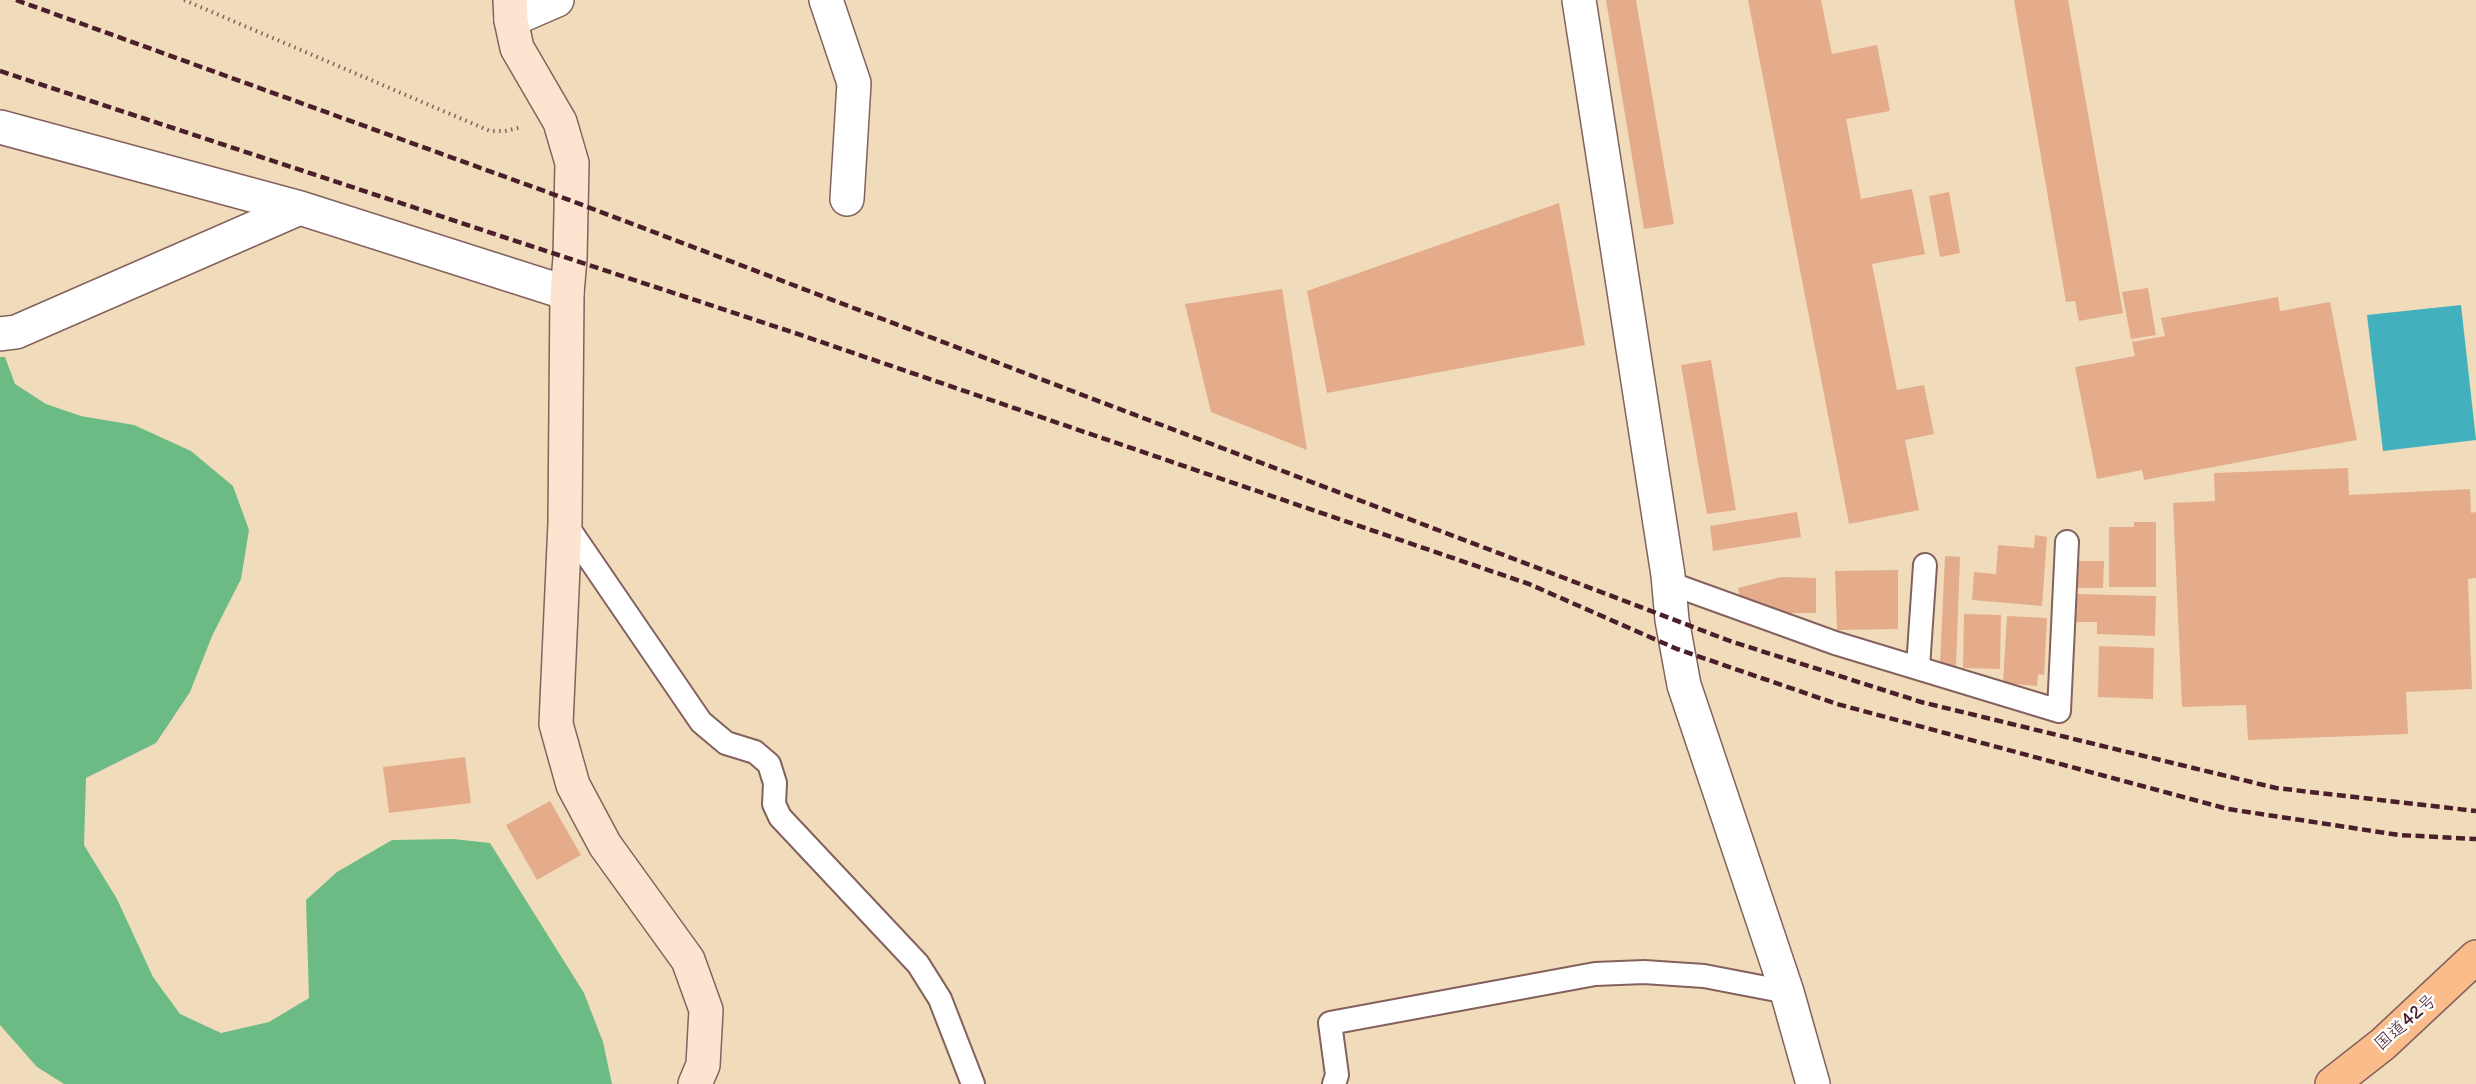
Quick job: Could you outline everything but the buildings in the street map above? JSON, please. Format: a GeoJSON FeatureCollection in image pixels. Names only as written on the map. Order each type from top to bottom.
{"type":"FeatureCollection","features":[{"type":"Feature","properties":{"kind":"highway","name":"国道42号"},"geometry":{"type":"LineString","coordinates":[[2332,1084],[2383,1044],[2476,957]]}},
{"type":"Feature","properties":{"kind":"street"},"geometry":{"type":"LineString","coordinates":[[557,0],[511,10],[517,48],[560,122],[572,163],[567,293],[565,523],[556,724],[573,785],[604,845],[688,960],[706,1010],[704,1065],[695,1084]]}},
{"type":"Feature","properties":{"kind":"street"},"geometry":{"type":"LineString","coordinates":[[826,0],[854,83],[848,199]]}},
{"type":"Feature","properties":{"kind":"street"},"geometry":{"type":"LineString","coordinates":[[1580,0],[1669,583],[1672,620],[1684,685],[1787,992],[1813,1084]]}},
{"type":"Feature","properties":{"kind":"street"},"geometry":{"type":"LineString","coordinates":[[0,127],[300,208],[567,293]]}},
{"type":"Feature","properties":{"kind":"street"},"geometry":{"type":"LineString","coordinates":[[0,334],[16,332],[300,208]]}},
{"type":"Feature","properties":{"kind":"lane"},"geometry":{"type":"LineString","coordinates":[[565,523],[701,722],[726,743],[755,752],[769,764],[775,783],[774,804],[780,817],[918,964],[940,999],[973,1084]]}},
{"type":"Feature","properties":{"kind":"lane"},"geometry":{"type":"LineString","coordinates":[[1669,583],[1835,643],[2059,711],[2067,542]]}},
{"type":"Feature","properties":{"kind":"lane"},"geometry":{"type":"LineString","coordinates":[[1918,667],[1925,565]]}},
{"type":"Feature","properties":{"kind":"lane"},"geometry":{"type":"LineString","coordinates":[[1334,1084],[1337,1075],[1330,1023],[1595,974],[1644,972],[1704,975],[1787,992]]}},
{"type":"Feature","properties":{"kind":"path"},"geometry":{"type":"LineString","coordinates":[[184,0],[490,131],[505,131],[522,127],[554,110]]}},
{"type":"Feature","properties":{"kind":"green space"},"geometry":{"type":"Polygon","coordinates":[[[0,357],[5,357],[15,384],[46,404],[81,416],[134,425],[191,451],[233,486],[249,530],[241,579],[212,636],[190,692],[156,743],[86,778],[84,845],[117,899],[153,977],[180,1014],[221,1033],[269,1022],[309,998],[306,900],[337,872],[392,840],[453,839],[490,843],[584,993],[603,1042],[612,1084],[64,1084],[37,1067],[0,1025],[0,357]]]}},
{"type":"Feature","properties":{"kind":"water"},"geometry":{"type":"Polygon","coordinates":[[[2461,305],[2476,440],[2383,451],[2367,315],[2461,305]]]}},
{"type":"Feature","properties":{"kind":"railway"},"geometry":{"type":"LineString","coordinates":[[16,0],[572,201],[1730,641],[1921,702],[2276,788],[2476,811]]}},
{"type":"Feature","properties":{"kind":"railway"},"geometry":{"type":"LineString","coordinates":[[0,71],[792,332],[1529,584],[1677,649],[1837,704],[2228,809],[2399,835],[2476,839]]}}]}
